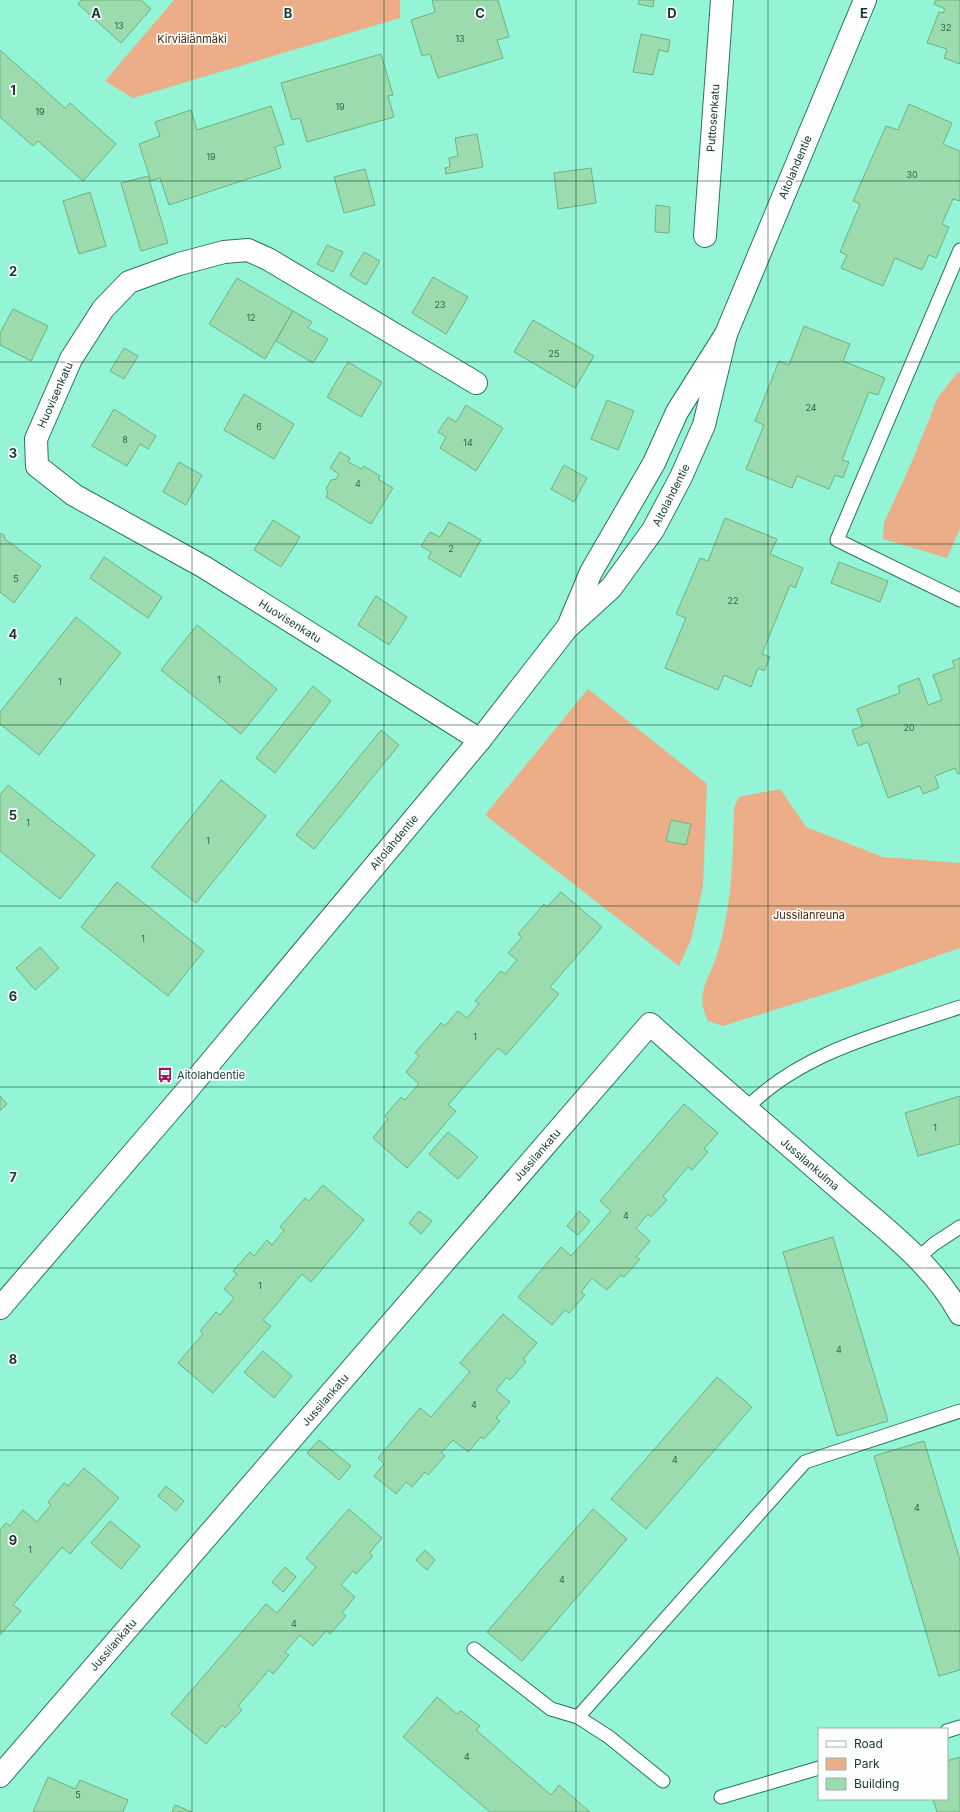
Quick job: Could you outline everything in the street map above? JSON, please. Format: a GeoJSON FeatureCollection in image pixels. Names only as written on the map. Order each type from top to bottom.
{"type":"FeatureCollection","features":[{"type":"Feature","properties":{"kind":"street","name":"Puttosenkatu"},"geometry":{"type":"LineString","coordinates":[[705,236],[722,0]]}},
{"type":"Feature","properties":{"kind":"street","name":"Aitolahdentie"},"geometry":{"type":"LineString","coordinates":[[0,1308],[184,1094],[480,740],[567,628],[611,588],[653,530],[681,477],[704,425],[726,334],[865,0]]}},
{"type":"Feature","properties":{"kind":"street","name":"Huovisenkatu"},"geometry":{"type":"LineString","coordinates":[[476,383],[268,259],[248,250],[224,252],[179,264],[129,282],[103,309],[71,359],[36,439],[36,466],[74,494],[204,567],[480,740]]}},
{"type":"Feature","properties":{"kind":"street","name":"Aitolahdentie"},"geometry":{"type":"LineString","coordinates":[[567,628],[591,572],[654,463],[677,412],[726,334]]}},
{"type":"Feature","properties":{"kind":"street","name":"Jussilankulma"},"geometry":{"type":"LineString","coordinates":[[650,1024],[917,1259],[949,1295],[960,1314]]}},
{"type":"Feature","properties":{"kind":"street","name":"Jussilankatu"},"geometry":{"type":"LineString","coordinates":[[0,1776],[650,1024]]}},
{"type":"Feature","properties":{"kind":"lane"},"geometry":{"type":"LineString","coordinates":[[959,595],[837,540],[960,250]]}},
{"type":"Feature","properties":{"kind":"lane"},"geometry":{"type":"LineString","coordinates":[[747,1108],[763,1092],[786,1076],[842,1048],[960,1007]]}},
{"type":"Feature","properties":{"kind":"lane"},"geometry":{"type":"LineString","coordinates":[[917,1259],[934,1244],[960,1227]]}},
{"type":"Feature","properties":{"kind":"lane"},"geometry":{"type":"LineString","coordinates":[[578,1717],[806,1462],[960,1411]]}},
{"type":"Feature","properties":{"kind":"lane"},"geometry":{"type":"LineString","coordinates":[[474,1648],[551,1709],[578,1717],[609,1737],[663,1781]]}},
{"type":"Feature","properties":{"kind":"lane"},"geometry":{"type":"LineString","coordinates":[[948,1731],[960,1727]]}},
{"type":"Feature","properties":{"kind":"lane"},"geometry":{"type":"LineString","coordinates":[[721,1797],[818,1768]]}},
{"type":"Feature","properties":{"kind":"green space","name":"Kirviälänmäki"},"geometry":{"type":"Polygon","coordinates":[[[174,0],[400,0],[400,18],[133,98],[105,81],[174,0]]]}},
{"type":"Feature","properties":{"kind":"green space"},"geometry":{"type":"Polygon","coordinates":[[[958,372],[960,373],[960,529],[947,558],[883,539],[884,523],[914,457],[938,397],[958,372]]]}},
{"type":"Feature","properties":{"kind":"green space"},"geometry":{"type":"Polygon","coordinates":[[[588,689],[707,784],[703,886],[691,940],[679,966],[485,815],[588,689]]]}},
{"type":"Feature","properties":{"kind":"green space","name":"Jussilanreuna"},"geometry":{"type":"Polygon","coordinates":[[[780,789],[806,827],[883,857],[960,863],[960,948],[851,986],[723,1026],[708,1021],[702,1003],[704,987],[714,964],[722,937],[729,901],[734,808],[739,797],[780,789]]]}},
{"type":"Feature","properties":{"kind":"building"},"geometry":{"type":"Polygon","coordinates":[[[81,0],[141,0],[151,9],[121,43],[78,4],[81,0]]]}},
{"type":"Feature","properties":{"kind":"building"},"geometry":{"type":"Polygon","coordinates":[[[432,0],[498,0],[509,37],[497,40],[503,58],[438,78],[430,54],[422,56],[411,20],[435,12],[432,0]]]}},
{"type":"Feature","properties":{"kind":"building"},"geometry":{"type":"Polygon","coordinates":[[[639,0],[654,0],[653,7],[638,4],[639,0]]]}},
{"type":"Feature","properties":{"kind":"building"},"geometry":{"type":"Polygon","coordinates":[[[936,0],[960,0],[960,64],[944,58],[947,49],[927,43],[939,12],[943,13],[945,9],[934,4],[936,0]]]}},
{"type":"Feature","properties":{"kind":"building"},"geometry":{"type":"Polygon","coordinates":[[[641,34],[670,40],[668,52],[659,50],[653,75],[633,72],[641,34]]]}},
{"type":"Feature","properties":{"kind":"building"},"geometry":{"type":"Polygon","coordinates":[[[0,50],[65,108],[70,103],[116,144],[83,181],[38,141],[33,146],[0,117],[0,50]]]}},
{"type":"Feature","properties":{"kind":"building"},"geometry":{"type":"Polygon","coordinates":[[[381,54],[393,95],[388,96],[394,117],[307,142],[300,118],[292,120],[281,83],[381,54]]]}},
{"type":"Feature","properties":{"kind":"building"},"geometry":{"type":"Polygon","coordinates":[[[909,104],[952,123],[943,144],[960,151],[960,201],[953,199],[942,224],[949,227],[936,258],[929,255],[922,270],[895,258],[883,286],[841,268],[847,255],[840,252],[860,204],[853,201],[886,126],[898,130],[909,104]]]}},
{"type":"Feature","properties":{"kind":"building"},"geometry":{"type":"Polygon","coordinates":[[[271,106],[284,144],[275,147],[281,168],[169,205],[160,178],[151,181],[139,144],[160,136],[155,122],[191,110],[197,130],[271,106]]]}},
{"type":"Feature","properties":{"kind":"building"},"geometry":{"type":"Polygon","coordinates":[[[477,134],[483,167],[446,174],[445,168],[450,167],[449,158],[458,156],[455,138],[477,134]]]}},
{"type":"Feature","properties":{"kind":"building"},"geometry":{"type":"Polygon","coordinates":[[[591,168],[596,203],[558,209],[554,173],[591,168]]]}},
{"type":"Feature","properties":{"kind":"building"},"geometry":{"type":"Polygon","coordinates":[[[365,169],[375,205],[344,213],[334,177],[365,169]]]}},
{"type":"Feature","properties":{"kind":"building"},"geometry":{"type":"Polygon","coordinates":[[[148,176],[168,243],[141,251],[121,183],[148,176]]]}},
{"type":"Feature","properties":{"kind":"building"},"geometry":{"type":"Polygon","coordinates":[[[90,192],[106,246],[79,254],[63,201],[90,192]]]}},
{"type":"Feature","properties":{"kind":"building"},"geometry":{"type":"Polygon","coordinates":[[[656,205],[670,207],[669,233],[655,232],[656,205]]]}},
{"type":"Feature","properties":{"kind":"building"},"geometry":{"type":"Polygon","coordinates":[[[327,245],[343,252],[333,272],[317,264],[327,245]]]}},
{"type":"Feature","properties":{"kind":"building"},"geometry":{"type":"Polygon","coordinates":[[[364,252],[380,261],[366,285],[350,275],[364,252]]]}},
{"type":"Feature","properties":{"kind":"building"},"geometry":{"type":"Polygon","coordinates":[[[433,277],[468,297],[446,334],[412,313],[433,277]]]}},
{"type":"Feature","properties":{"kind":"building"},"geometry":{"type":"Polygon","coordinates":[[[237,278],[293,311],[265,359],[209,324],[237,278]]]}},
{"type":"Feature","properties":{"kind":"building"},"geometry":{"type":"Polygon","coordinates":[[[13,309],[48,326],[31,361],[0,345],[0,333],[13,309]]]}},
{"type":"Feature","properties":{"kind":"building"},"geometry":{"type":"Polygon","coordinates":[[[293,311],[312,322],[308,328],[328,339],[313,363],[276,341],[293,311]]]}},
{"type":"Feature","properties":{"kind":"building"},"geometry":{"type":"Polygon","coordinates":[[[533,320],[594,356],[575,388],[514,352],[533,320]]]}},
{"type":"Feature","properties":{"kind":"building"},"geometry":{"type":"Polygon","coordinates":[[[804,326],[850,344],[843,361],[885,378],[878,395],[869,392],[842,460],[849,462],[843,478],[835,475],[829,489],[797,476],[792,488],[746,469],[764,425],[755,421],[779,361],[789,365],[804,326]]]}},
{"type":"Feature","properties":{"kind":"building"},"geometry":{"type":"Polygon","coordinates":[[[124,348],[138,356],[124,379],[110,371],[124,348]]]}},
{"type":"Feature","properties":{"kind":"building"},"geometry":{"type":"Polygon","coordinates":[[[348,362],[382,382],[361,417],[327,397],[348,362]]]}},
{"type":"Feature","properties":{"kind":"building"},"geometry":{"type":"Polygon","coordinates":[[[244,394],[294,424],[274,459],[224,430],[244,394]]]}},
{"type":"Feature","properties":{"kind":"building"},"geometry":{"type":"Polygon","coordinates":[[[607,400],[634,411],[618,450],[591,439],[607,400]]]}},
{"type":"Feature","properties":{"kind":"building"},"geometry":{"type":"Polygon","coordinates":[[[466,405],[503,428],[476,471],[440,448],[446,437],[438,432],[448,417],[456,422],[466,405]]]}},
{"type":"Feature","properties":{"kind":"building"},"geometry":{"type":"Polygon","coordinates":[[[114,409],[156,436],[148,449],[140,444],[127,466],[92,446],[114,409]]]}},
{"type":"Feature","properties":{"kind":"building"},"geometry":{"type":"Polygon","coordinates":[[[340,452],[350,458],[348,462],[362,469],[364,466],[380,476],[378,479],[393,488],[371,524],[326,497],[328,493],[326,489],[331,480],[336,479],[339,474],[330,468],[340,452]]]}},
{"type":"Feature","properties":{"kind":"building"},"geometry":{"type":"Polygon","coordinates":[[[179,462],[202,475],[186,505],[163,492],[179,462]]]}},
{"type":"Feature","properties":{"kind":"building"},"geometry":{"type":"Polygon","coordinates":[[[564,465],[587,478],[574,502],[551,489],[564,465]]]}},
{"type":"Feature","properties":{"kind":"building"},"geometry":{"type":"Polygon","coordinates":[[[725,518],[777,539],[770,554],[803,568],[795,588],[790,585],[762,654],[770,657],[764,671],[758,668],[751,687],[724,675],[718,690],[665,668],[686,618],[676,614],[700,558],[708,561],[725,518]]]}},
{"type":"Feature","properties":{"kind":"building"},"geometry":{"type":"Polygon","coordinates":[[[273,520],[300,537],[281,567],[254,550],[273,520]]]}},
{"type":"Feature","properties":{"kind":"building"},"geometry":{"type":"Polygon","coordinates":[[[449,522],[481,540],[460,577],[428,558],[431,552],[421,546],[430,532],[440,537],[449,522]]]}},
{"type":"Feature","properties":{"kind":"building"},"geometry":{"type":"Polygon","coordinates":[[[0,533],[4,535],[5,539],[41,566],[14,603],[0,592],[0,533]]]}},
{"type":"Feature","properties":{"kind":"building"},"geometry":{"type":"Polygon","coordinates":[[[104,557],[162,597],[148,618],[90,578],[104,557]]]}},
{"type":"Feature","properties":{"kind":"building"},"geometry":{"type":"Polygon","coordinates":[[[839,562],[888,581],[880,602],[831,583],[839,562]]]}},
{"type":"Feature","properties":{"kind":"building"},"geometry":{"type":"Polygon","coordinates":[[[376,596],[407,617],[389,645],[358,625],[376,596]]]}},
{"type":"Feature","properties":{"kind":"building"},"geometry":{"type":"Polygon","coordinates":[[[76,617],[121,653],[39,755],[0,724],[0,712],[76,617]]]}},
{"type":"Feature","properties":{"kind":"building"},"geometry":{"type":"Polygon","coordinates":[[[197,625],[277,689],[241,734],[161,670],[197,625]]]}},
{"type":"Feature","properties":{"kind":"building"},"geometry":{"type":"Polygon","coordinates":[[[960,658],[960,773],[958,774],[955,768],[935,776],[939,788],[923,794],[920,786],[888,798],[868,742],[858,746],[852,730],[863,726],[857,709],[900,693],[898,686],[919,678],[928,705],[942,700],[933,675],[955,667],[952,661],[960,658]]]}},
{"type":"Feature","properties":{"kind":"building"},"geometry":{"type":"Polygon","coordinates":[[[313,686],[331,701],[275,773],[256,758],[313,686]]]}},
{"type":"Feature","properties":{"kind":"building"},"geometry":{"type":"Polygon","coordinates":[[[381,730],[399,745],[314,849],[296,835],[381,730]]]}},
{"type":"Feature","properties":{"kind":"building"},"geometry":{"type":"Polygon","coordinates":[[[221,780],[266,816],[196,903],[151,867],[221,780]]]}},
{"type":"Feature","properties":{"kind":"building"},"geometry":{"type":"Polygon","coordinates":[[[8,785],[95,855],[60,899],[0,851],[0,795],[8,785]]]}},
{"type":"Feature","properties":{"kind":"building"},"geometry":{"type":"Polygon","coordinates":[[[671,820],[691,824],[686,845],[666,841],[671,820]]]}},
{"type":"Feature","properties":{"kind":"building"},"geometry":{"type":"Polygon","coordinates":[[[117,882],[204,951],[168,996],[81,927],[117,882]]]}},
{"type":"Feature","properties":{"kind":"building"},"geometry":{"type":"Polygon","coordinates":[[[561,892],[602,927],[550,987],[559,994],[506,1055],[498,1048],[448,1105],[456,1111],[407,1168],[373,1138],[388,1119],[385,1116],[401,1097],[405,1100],[419,1084],[406,1072],[419,1056],[415,1053],[441,1023],[445,1026],[458,1011],[467,1018],[479,1004],[475,1001],[501,971],[505,974],[517,960],[508,953],[522,937],[518,934],[544,904],[547,907],[561,892]]]}},
{"type":"Feature","properties":{"kind":"building"},"geometry":{"type":"Polygon","coordinates":[[[40,947],[59,968],[35,990],[16,968],[40,947]]]}},
{"type":"Feature","properties":{"kind":"building"},"geometry":{"type":"Polygon","coordinates":[[[0,1096],[7,1104],[0,1111],[0,1096]]]}},
{"type":"Feature","properties":{"kind":"building"},"geometry":{"type":"Polygon","coordinates":[[[960,1096],[960,1144],[918,1156],[905,1113],[960,1096]]]}},
{"type":"Feature","properties":{"kind":"building"},"geometry":{"type":"Polygon","coordinates":[[[684,1104],[718,1133],[704,1149],[708,1152],[692,1170],[688,1167],[663,1196],[667,1200],[651,1217],[648,1214],[636,1228],[650,1241],[636,1257],[640,1259],[624,1277],[621,1275],[607,1290],[592,1278],[581,1292],[585,1295],[569,1313],[565,1310],[552,1325],[518,1297],[561,1247],[571,1256],[611,1211],[600,1201],[684,1104]]]}},
{"type":"Feature","properties":{"kind":"building"},"geometry":{"type":"Polygon","coordinates":[[[448,1132],[478,1157],[458,1179],[429,1154],[448,1132]]]}},
{"type":"Feature","properties":{"kind":"building"},"geometry":{"type":"Polygon","coordinates":[[[323,1185],[364,1220],[311,1282],[302,1274],[263,1320],[271,1326],[213,1393],[178,1363],[203,1334],[200,1331],[216,1312],[220,1315],[234,1298],[224,1289],[237,1274],[233,1271],[250,1252],[254,1256],[267,1240],[272,1245],[284,1230],[280,1227],[305,1198],[309,1201],[323,1185]]]}},
{"type":"Feature","properties":{"kind":"building"},"geometry":{"type":"Polygon","coordinates":[[[419,1211],[432,1221],[421,1234],[409,1223],[419,1211]]]}},
{"type":"Feature","properties":{"kind":"building"},"geometry":{"type":"Polygon","coordinates":[[[579,1211],[590,1221],[578,1235],[567,1226],[579,1211]]]}},
{"type":"Feature","properties":{"kind":"building"},"geometry":{"type":"Polygon","coordinates":[[[833,1237],[888,1421],[837,1436],[783,1252],[833,1237]]]}},
{"type":"Feature","properties":{"kind":"building"},"geometry":{"type":"Polygon","coordinates":[[[503,1314],[537,1343],[523,1359],[526,1362],[510,1380],[507,1377],[496,1390],[510,1402],[496,1418],[500,1421],[484,1439],[481,1437],[468,1452],[453,1440],[441,1453],[445,1456],[428,1475],[425,1472],[412,1487],[406,1482],[396,1494],[374,1476],[384,1464],[378,1458],[420,1408],[431,1417],[470,1372],[460,1363],[503,1314]]]}},
{"type":"Feature","properties":{"kind":"building"},"geometry":{"type":"Polygon","coordinates":[[[263,1351],[292,1376],[274,1398],[244,1372],[263,1351]]]}},
{"type":"Feature","properties":{"kind":"building"},"geometry":{"type":"Polygon","coordinates":[[[717,1377],[752,1407],[646,1529],[611,1499],[717,1377]]]}},
{"type":"Feature","properties":{"kind":"building"},"geometry":{"type":"Polygon","coordinates":[[[319,1440],[351,1466],[339,1480],[307,1453],[319,1440]]]}},
{"type":"Feature","properties":{"kind":"building"},"geometry":{"type":"Polygon","coordinates":[[[924,1441],[960,1560],[960,1670],[939,1676],[874,1456],[924,1441]]]}},
{"type":"Feature","properties":{"kind":"building"},"geometry":{"type":"Polygon","coordinates":[[[84,1468],[119,1498],[70,1554],[62,1547],[13,1605],[21,1611],[0,1635],[0,1530],[6,1523],[10,1526],[23,1510],[37,1522],[51,1505],[48,1502],[64,1483],[68,1486],[84,1468]]]}},
{"type":"Feature","properties":{"kind":"building"},"geometry":{"type":"Polygon","coordinates":[[[166,1486],[184,1501],[176,1511],[158,1496],[166,1486]]]}},
{"type":"Feature","properties":{"kind":"building"},"geometry":{"type":"Polygon","coordinates":[[[349,1509],[382,1538],[369,1553],[373,1556],[356,1574],[353,1571],[341,1585],[355,1597],[342,1613],[346,1616],[330,1634],[326,1631],[313,1646],[300,1635],[285,1652],[289,1655],[273,1674],[269,1670],[238,1706],[242,1710],[225,1728],[222,1725],[206,1744],[171,1714],[266,1604],[277,1613],[316,1567],[306,1558],[349,1509]]]}},
{"type":"Feature","properties":{"kind":"building"},"geometry":{"type":"Polygon","coordinates":[[[593,1509],[627,1539],[522,1661],[487,1632],[593,1509]]]}},
{"type":"Feature","properties":{"kind":"building"},"geometry":{"type":"Polygon","coordinates":[[[110,1521],[140,1546],[121,1569],[91,1543],[110,1521]]]}},
{"type":"Feature","properties":{"kind":"building"},"geometry":{"type":"Polygon","coordinates":[[[425,1550],[435,1560],[427,1570],[416,1560],[425,1550]]]}},
{"type":"Feature","properties":{"kind":"building"},"geometry":{"type":"Polygon","coordinates":[[[285,1567],[296,1577],[283,1592],[272,1582],[285,1567]]]}},
{"type":"Feature","properties":{"kind":"building"},"geometry":{"type":"Polygon","coordinates":[[[437,1697],[457,1714],[461,1711],[480,1726],[476,1730],[551,1795],[559,1785],[590,1812],[490,1812],[403,1737],[437,1697]]]}},
{"type":"Feature","properties":{"kind":"building"},"geometry":{"type":"Polygon","coordinates":[[[960,1757],[960,1812],[937,1812],[933,1800],[948,1800],[948,1761],[960,1757]]]}},
{"type":"Feature","properties":{"kind":"building"},"geometry":{"type":"Polygon","coordinates":[[[48,1777],[75,1789],[80,1780],[128,1800],[123,1812],[33,1812],[48,1777]]]}},
{"type":"Feature","properties":{"kind":"building"},"geometry":{"type":"Polygon","coordinates":[[[175,1805],[192,1812],[172,1812],[175,1805]]]}},
{"type":"Feature","properties":{"kind":"place","name":"Aitolahdentie"},"geometry":{"type":"Point","coordinates":[165,1075]}}]}
